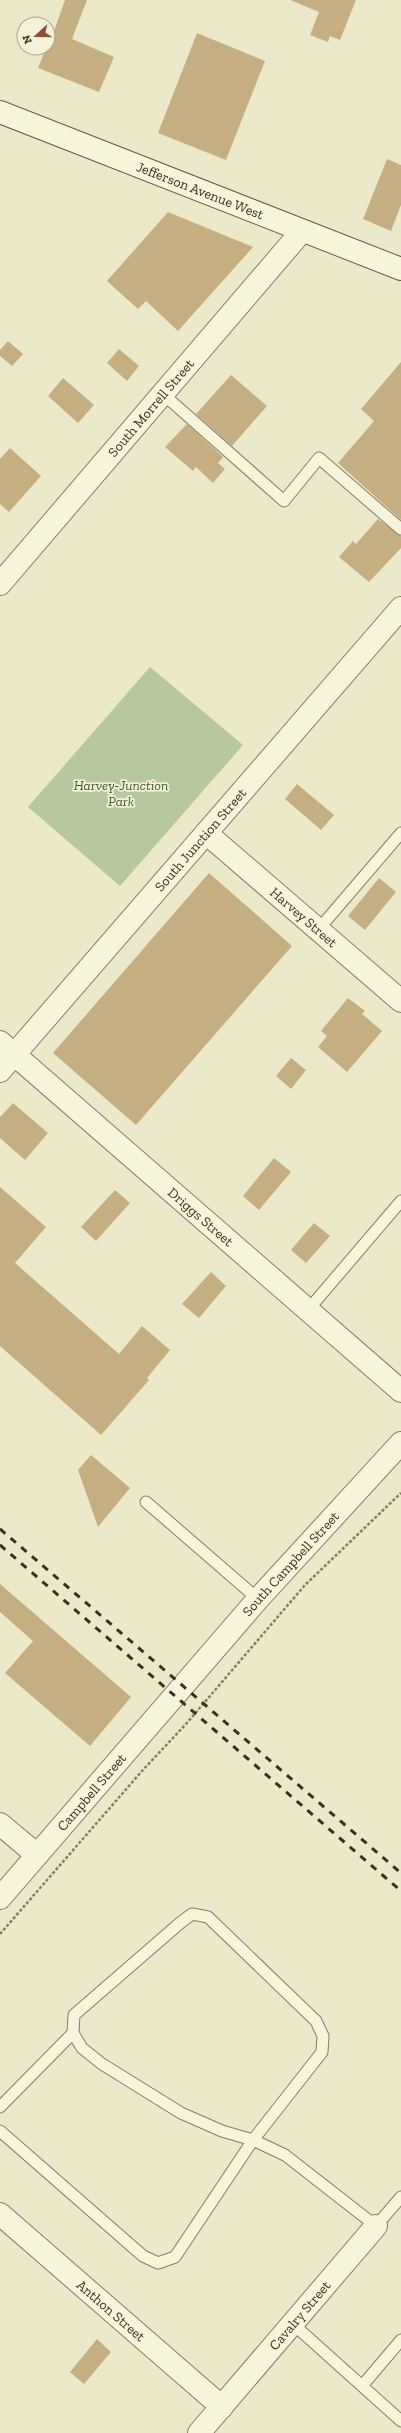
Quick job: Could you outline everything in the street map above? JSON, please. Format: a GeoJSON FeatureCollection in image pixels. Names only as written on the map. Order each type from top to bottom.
{"type":"FeatureCollection","features":[{"type":"Feature","properties":{"kind":"street","name":"Jefferson Avenue West"},"geometry":{"type":"LineString","coordinates":[[0,112],[401,269]]}},
{"type":"Feature","properties":{"kind":"street","name":"South Morrell Street"},"geometry":{"type":"LineString","coordinates":[[0,584],[302,231]]}},
{"type":"Feature","properties":{"kind":"street","name":"South Junction Street"},"geometry":{"type":"LineString","coordinates":[[0,1071],[7,1049],[206,833],[401,610]]}},
{"type":"Feature","properties":{"kind":"street","name":"Harvey Street"},"geometry":{"type":"LineString","coordinates":[[206,833],[401,1001]]}},
{"type":"Feature","properties":{"kind":"street","name":"Driggs Street"},"geometry":{"type":"LineString","coordinates":[[7,1049],[401,1391]]}},
{"type":"Feature","properties":{"kind":"street","name":"South Campbell Street"},"geometry":{"type":"LineString","coordinates":[[183,1686],[258,1599],[401,1443]]}},
{"type":"Feature","properties":{"kind":"street","name":"Campbell Street"},"geometry":{"type":"LineString","coordinates":[[0,1898],[183,1686]]}},
{"type":"Feature","properties":{"kind":"street"},"geometry":{"type":"LineString","coordinates":[[0,1824],[36,1855]]}},
{"type":"Feature","properties":{"kind":"street","name":"Anthon Street"},"geometry":{"type":"LineString","coordinates":[[0,2214],[222,2407]]}},
{"type":"Feature","properties":{"kind":"street","name":"Cavalry Street"},"geometry":{"type":"LineString","coordinates":[[199,2433],[376,2226]]}},
{"type":"Feature","properties":{"kind":"lane"},"geometry":{"type":"LineString","coordinates":[[163,394],[284,500],[319,458],[401,529]]}},
{"type":"Feature","properties":{"kind":"lane"},"geometry":{"type":"LineString","coordinates":[[318,930],[401,833]]}},
{"type":"Feature","properties":{"kind":"lane"},"geometry":{"type":"LineString","coordinates":[[308,1310],[401,1201]]}},
{"type":"Feature","properties":{"kind":"lane"},"geometry":{"type":"LineString","coordinates":[[146,1502],[258,1599]]}},
{"type":"Feature","properties":{"kind":"lane"},"geometry":{"type":"LineString","coordinates":[[0,2131],[143,2256],[158,2262],[175,2257],[253,2140],[322,2052],[323,2036],[316,2021],[208,1917],[192,1914],[180,1922],[74,2015],[73,2034],[82,2048],[102,2064],[181,2113],[222,2131],[253,2140],[285,2155],[376,2226]]}},
{"type":"Feature","properties":{"kind":"lane"},"geometry":{"type":"LineString","coordinates":[[0,2107],[73,2034]]}},
{"type":"Feature","properties":{"kind":"lane","name":"Cavalry Street"},"geometry":{"type":"LineString","coordinates":[[376,2226],[401,2197]]}},
{"type":"Feature","properties":{"kind":"lane"},"geometry":{"type":"LineString","coordinates":[[293,2324],[401,2422]]}},
{"type":"Feature","properties":{"kind":"lane"},"geometry":{"type":"LineString","coordinates":[[362,2386],[401,2340]]}},
{"type":"Feature","properties":{"kind":"path"},"geometry":{"type":"LineString","coordinates":[[0,1934],[142,1771],[186,1724],[305,1585],[401,1493]]}},
{"type":"Feature","properties":{"kind":"green space","name":"Harvey-Junction Park"},"geometry":{"type":"Polygon","coordinates":[[[150,667],[243,745],[120,886],[28,807],[150,667]]]}},
{"type":"Feature","properties":{"kind":"building"},"geometry":{"type":"Polygon","coordinates":[[[65,0],[87,0],[72,39],[114,57],[99,92],[38,68],[43,56],[56,56],[56,25],[65,0]]]}},
{"type":"Feature","properties":{"kind":"building"},"geometry":{"type":"Polygon","coordinates":[[[290,0],[356,0],[340,40],[330,36],[328,42],[310,35],[319,12],[290,0]]]}},
{"type":"Feature","properties":{"kind":"building"},"geometry":{"type":"Polygon","coordinates":[[[197,33],[265,61],[226,160],[158,133],[197,33]]]}},
{"type":"Feature","properties":{"kind":"building"},"geometry":{"type":"Polygon","coordinates":[[[387,159],[401,165],[401,205],[391,231],[363,219],[387,159]]]}},
{"type":"Feature","properties":{"kind":"building"},"geometry":{"type":"Polygon","coordinates":[[[168,212],[253,247],[178,331],[146,301],[138,309],[107,281],[168,212]]]}},
{"type":"Feature","properties":{"kind":"building"},"geometry":{"type":"Polygon","coordinates":[[[8,341],[23,354],[12,366],[0,356],[0,350],[8,341]]]}},
{"type":"Feature","properties":{"kind":"building"},"geometry":{"type":"Polygon","coordinates":[[[119,349],[139,366],[127,381],[107,363],[119,349]]]}},
{"type":"Feature","properties":{"kind":"building"},"geometry":{"type":"Polygon","coordinates":[[[401,362],[401,520],[338,463],[374,421],[361,409],[401,362]]]}},
{"type":"Feature","properties":{"kind":"building"},"geometry":{"type":"Polygon","coordinates":[[[231,375],[267,406],[232,446],[196,414],[231,375]]]}},
{"type":"Feature","properties":{"kind":"building"},"geometry":{"type":"Polygon","coordinates":[[[63,378],[94,405],[78,423],[48,396],[63,378]]]}},
{"type":"Feature","properties":{"kind":"building"},"geometry":{"type":"Polygon","coordinates":[[[187,424],[223,457],[218,463],[225,469],[213,483],[196,467],[193,471],[165,447],[187,424]]]}},
{"type":"Feature","properties":{"kind":"building"},"geometry":{"type":"Polygon","coordinates":[[[10,448],[41,476],[9,512],[0,504],[0,459],[10,448]]]}},
{"type":"Feature","properties":{"kind":"building"},"geometry":{"type":"Polygon","coordinates":[[[378,519],[401,536],[401,548],[369,582],[339,557],[353,541],[356,544],[378,519]]]}},
{"type":"Feature","properties":{"kind":"building"},"geometry":{"type":"Polygon","coordinates":[[[297,784],[334,815],[321,830],[285,799],[297,784]]]}},
{"type":"Feature","properties":{"kind":"building"},"geometry":{"type":"Polygon","coordinates":[[[209,873],[292,946],[136,1125],[53,1053],[209,873]]]}},
{"type":"Feature","properties":{"kind":"building"},"geometry":{"type":"Polygon","coordinates":[[[379,878],[396,892],[365,930],[348,916],[379,878]]]}},
{"type":"Feature","properties":{"kind":"building"},"geometry":{"type":"Polygon","coordinates":[[[348,998],[365,1011],[362,1014],[382,1031],[347,1072],[318,1047],[327,1036],[321,1031],[348,998]]]}},
{"type":"Feature","properties":{"kind":"building"},"geometry":{"type":"Polygon","coordinates":[[[291,1058],[306,1070],[291,1089],[276,1076],[291,1058]]]}},
{"type":"Feature","properties":{"kind":"building"},"geometry":{"type":"Polygon","coordinates":[[[13,1103],[48,1133],[25,1160],[0,1138],[0,1117],[13,1103]]]}},
{"type":"Feature","properties":{"kind":"building"},"geometry":{"type":"Polygon","coordinates":[[[274,1158],[291,1172],[259,1210],[243,1196],[274,1158]]]}},
{"type":"Feature","properties":{"kind":"building"},"geometry":{"type":"Polygon","coordinates":[[[0,1187],[46,1227],[15,1263],[119,1354],[142,1326],[170,1350],[147,1378],[149,1380],[101,1435],[0,1346],[0,1187]]]}},
{"type":"Feature","properties":{"kind":"building"},"geometry":{"type":"Polygon","coordinates":[[[115,1190],[130,1203],[96,1241],[81,1227],[115,1190]]]}},
{"type":"Feature","properties":{"kind":"building"},"geometry":{"type":"Polygon","coordinates":[[[314,1223],[330,1236],[306,1263],[291,1250],[314,1223]]]}},
{"type":"Feature","properties":{"kind":"building"},"geometry":{"type":"Polygon","coordinates":[[[211,1272],[226,1286],[199,1318],[182,1304],[211,1272]]]}},
{"type":"Feature","properties":{"kind":"building"},"geometry":{"type":"Polygon","coordinates":[[[91,1455],[130,1488],[98,1527],[78,1470],[91,1455]]]}},
{"type":"Feature","properties":{"kind":"building"},"geometry":{"type":"Polygon","coordinates":[[[0,1584],[131,1697],[90,1746],[5,1673],[33,1641],[0,1612],[0,1584]]]}},
{"type":"Feature","properties":{"kind":"building"},"geometry":{"type":"Polygon","coordinates":[[[97,2339],[111,2352],[84,2384],[70,2372],[97,2339]]]}},
{"type":"Feature","properties":{"kind":"railway"},"geometry":{"type":"LineString","coordinates":[[0,1529],[401,1873]]}},
{"type":"Feature","properties":{"kind":"railway"},"geometry":{"type":"LineString","coordinates":[[0,1545],[401,1891]]}}]}
